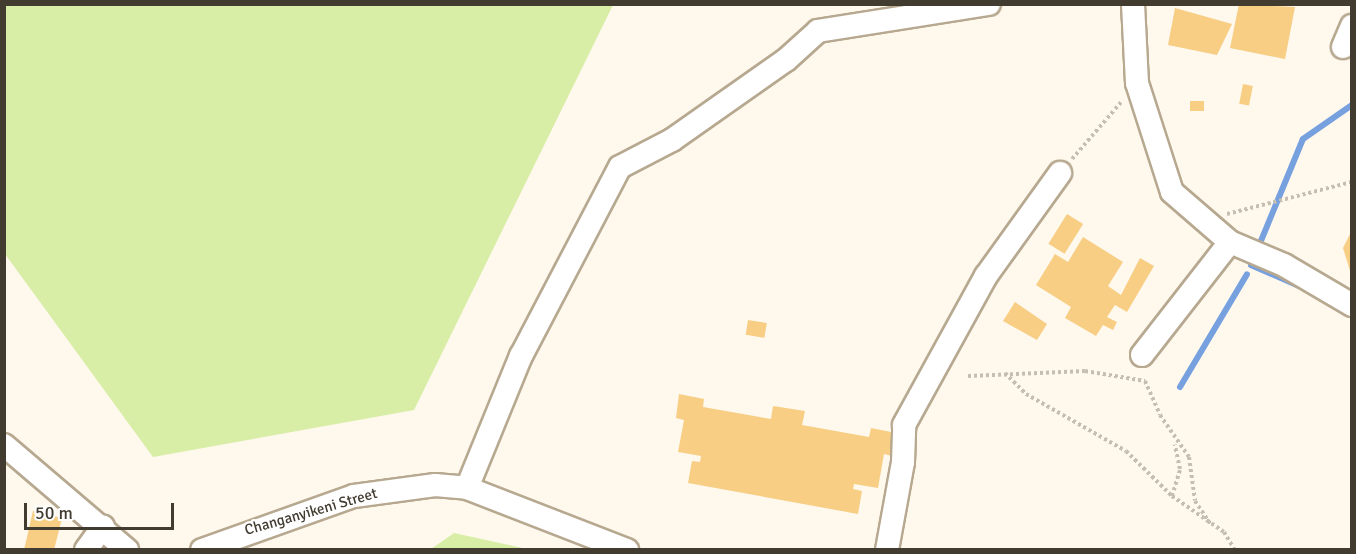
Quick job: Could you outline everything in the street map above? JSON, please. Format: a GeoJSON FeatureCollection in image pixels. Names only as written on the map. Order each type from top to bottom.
{"type":"FeatureCollection","features":[{"type":"Feature","properties":{"kind":"street"},"geometry":{"type":"LineString","coordinates":[[466,488],[521,356],[620,167],[672,140],[818,31],[989,4]]}},
{"type":"Feature","properties":{"kind":"street"},"geometry":{"type":"LineString","coordinates":[[1132,4],[1137,83],[1172,192],[1230,242],[1284,265],[1352,305]]}},
{"type":"Feature","properties":{"kind":"street"},"geometry":{"type":"LineString","coordinates":[[1343,47],[1352,26]]}},
{"type":"Feature","properties":{"kind":"street"},"geometry":{"type":"LineString","coordinates":[[887,549],[903,462],[904,425],[986,276],[1060,173]]}},
{"type":"Feature","properties":{"kind":"street"},"geometry":{"type":"LineString","coordinates":[[1142,355],[1230,242]]}},
{"type":"Feature","properties":{"kind":"street"},"geometry":{"type":"LineString","coordinates":[[4,445],[128,549]]}},
{"type":"Feature","properties":{"kind":"street","name":"Changanyikeni Street"},"geometry":{"type":"LineString","coordinates":[[202,549],[354,496],[410,486],[466,488],[627,549]]}},
{"type":"Feature","properties":{"kind":"street"},"geometry":{"type":"LineString","coordinates":[[86,549],[103,527]]}},
{"type":"Feature","properties":{"kind":"path"},"geometry":{"type":"LineString","coordinates":[[1060,173],[1137,83]]}},
{"type":"Feature","properties":{"kind":"path"},"geometry":{"type":"LineString","coordinates":[[1202,220],[1352,182]]}},
{"type":"Feature","properties":{"kind":"path"},"geometry":{"type":"LineString","coordinates":[[968,376],[1097,371],[1145,381],[1175,442],[1180,469],[1172,496]]}},
{"type":"Feature","properties":{"kind":"path"},"geometry":{"type":"LineString","coordinates":[[1005,373],[1026,394],[1126,451],[1172,496],[1212,526],[1224,532],[1235,549]]}},
{"type":"Feature","properties":{"kind":"path"},"geometry":{"type":"LineString","coordinates":[[1175,442],[1189,457],[1196,501],[1212,526]]}},
{"type":"Feature","properties":{"kind":"green space"},"geometry":{"type":"Polygon","coordinates":[[[4,5],[613,5],[414,410],[153,457],[5,254],[4,5]]]}},
{"type":"Feature","properties":{"kind":"green space"},"geometry":{"type":"Polygon","coordinates":[[[454,533],[527,549],[431,549],[454,533]]]}},
{"type":"Feature","properties":{"kind":"building"},"geometry":{"type":"Polygon","coordinates":[[[1239,4],[1295,7],[1285,59],[1230,48],[1239,4]]]}},
{"type":"Feature","properties":{"kind":"building"},"geometry":{"type":"Polygon","coordinates":[[[1175,8],[1232,24],[1217,55],[1168,45],[1175,8]]]}},
{"type":"Feature","properties":{"kind":"building"},"geometry":{"type":"Polygon","coordinates":[[[1243,84],[1253,86],[1249,106],[1239,104],[1243,84]]]}},
{"type":"Feature","properties":{"kind":"building"},"geometry":{"type":"Polygon","coordinates":[[[1190,101],[1204,101],[1204,111],[1190,111],[1190,101]]]}},
{"type":"Feature","properties":{"kind":"building"},"geometry":{"type":"Polygon","coordinates":[[[1067,214],[1083,224],[1065,254],[1048,244],[1067,214]]]}},
{"type":"Feature","properties":{"kind":"building"},"geometry":{"type":"Polygon","coordinates":[[[1352,230],[1352,274],[1351,274],[1343,248],[1352,230]]]}},
{"type":"Feature","properties":{"kind":"building"},"geometry":{"type":"Polygon","coordinates":[[[1083,237],[1123,262],[1108,286],[1121,295],[1140,258],[1154,266],[1127,312],[1115,305],[1107,317],[1117,322],[1113,330],[1103,325],[1096,336],[1065,318],[1071,307],[1036,285],[1055,254],[1068,262],[1083,237]]]}},
{"type":"Feature","properties":{"kind":"building"},"geometry":{"type":"Polygon","coordinates":[[[1015,302],[1047,324],[1037,340],[1003,321],[1015,302]]]}},
{"type":"Feature","properties":{"kind":"building"},"geometry":{"type":"Polygon","coordinates":[[[748,320],[767,323],[764,338],[746,335],[748,320]]]}},
{"type":"Feature","properties":{"kind":"building"},"geometry":{"type":"Polygon","coordinates":[[[679,394],[704,399],[703,407],[771,419],[773,406],[805,411],[802,425],[869,437],[871,428],[896,433],[892,456],[884,454],[878,488],[854,484],[853,489],[862,491],[858,514],[688,483],[692,461],[700,462],[701,456],[678,452],[684,420],[676,418],[679,394]]]}},
{"type":"Feature","properties":{"kind":"building"},"geometry":{"type":"Polygon","coordinates":[[[33,511],[62,518],[54,550],[24,550],[33,511]]]}},
{"type":"Feature","properties":{"kind":"waterway"},"geometry":{"type":"LineString","coordinates":[[1299,286],[1251,265],[1303,139],[1352,105]]}},
{"type":"Feature","properties":{"kind":"waterway"},"geometry":{"type":"LineString","coordinates":[[1180,387],[1247,274]]}}]}
